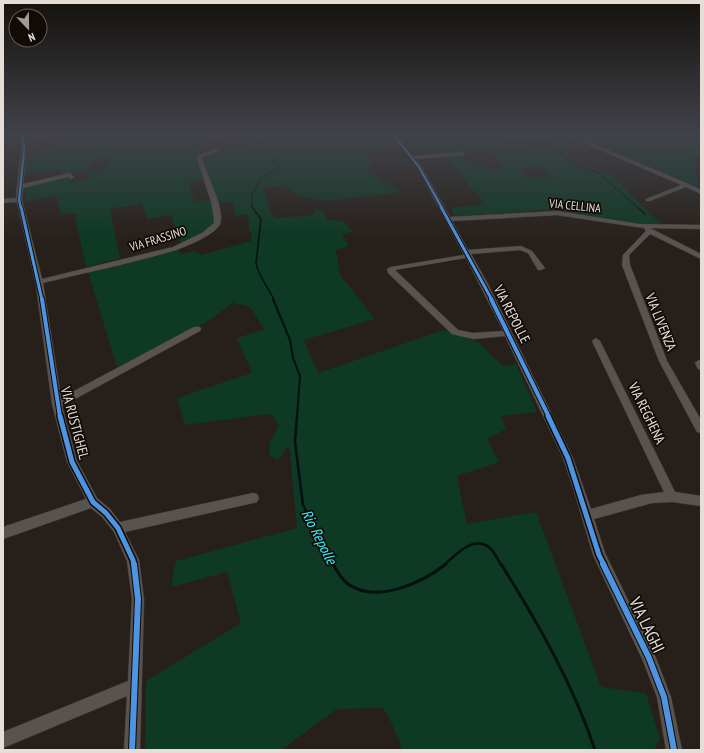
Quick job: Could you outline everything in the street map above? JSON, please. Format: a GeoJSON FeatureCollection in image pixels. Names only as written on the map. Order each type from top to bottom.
{"type":"FeatureCollection","features":[{"type":"Feature","properties":{"kind":"street","name":"VIA RUSTIGHEL"},"geometry":{"type":"LineString","coordinates":[[20,170],[19,200],[39,282],[57,404],[72,462],[93,502],[106,513],[118,528],[133,560],[138,599],[132,750]]}},
{"type":"Feature","properties":{"kind":"street","name":"VIA FRASSINO"},"geometry":{"type":"LineString","coordinates":[[39,282],[174,248],[192,241],[214,227],[218,222],[217,211],[204,170]]}},
{"type":"Feature","properties":{"kind":"street","name":"VIA REPOLLE"},"geometry":{"type":"LineString","coordinates":[[420,170],[467,254],[508,333],[568,458],[588,515]]}},
{"type":"Feature","properties":{"kind":"street"},"geometry":{"type":"LineString","coordinates":[[652,170],[701,192]]}},
{"type":"Feature","properties":{"kind":"street"},"geometry":{"type":"LineString","coordinates":[[19,187],[63,176],[70,175],[72,177]]}},
{"type":"Feature","properties":{"kind":"street"},"geometry":{"type":"LineString","coordinates":[[648,200],[687,185]]}},
{"type":"Feature","properties":{"kind":"street"},"geometry":{"type":"LineString","coordinates":[[3,201],[19,200]]}},
{"type":"Feature","properties":{"kind":"street","name":"VIA CELLINA"},"geometry":{"type":"LineString","coordinates":[[447,219],[557,213],[648,228],[701,227]]}},
{"type":"Feature","properties":{"kind":"street"},"geometry":{"type":"LineString","coordinates":[[648,228],[701,257]]}},
{"type":"Feature","properties":{"kind":"street","name":"VIA LIVENZA"},"geometry":{"type":"LineString","coordinates":[[648,228],[626,255],[626,265],[663,361],[701,429]]}},
{"type":"Feature","properties":{"kind":"street"},"geometry":{"type":"LineString","coordinates":[[508,333],[473,336],[455,332],[392,273],[391,269],[467,254],[521,248],[530,252],[541,268]]}},
{"type":"Feature","properties":{"kind":"street","name":"VIA RUSTIGHEL"},"geometry":{"type":"LineString","coordinates":[[57,404],[197,329]]}},
{"type":"Feature","properties":{"kind":"street","name":"VIA REGHENA"},"geometry":{"type":"LineString","coordinates":[[596,341],[672,497]]}},
{"type":"Feature","properties":{"kind":"street"},"geometry":{"type":"LineString","coordinates":[[588,515],[615,509],[643,500],[672,497],[701,502]]}},
{"type":"Feature","properties":{"kind":"street"},"geometry":{"type":"LineString","coordinates":[[118,528],[253,498]]}},
{"type":"Feature","properties":{"kind":"street"},"geometry":{"type":"LineString","coordinates":[[3,533],[93,502]]}},
{"type":"Feature","properties":{"kind":"street","name":"VIA LAGHI"},"geometry":{"type":"LineString","coordinates":[[588,515],[599,556],[650,658],[664,697],[674,750]]}},
{"type":"Feature","properties":{"kind":"street"},"geometry":{"type":"LineString","coordinates":[[3,740],[135,685]]}},
{"type":"Feature","properties":{"kind":"green space"},"geometry":{"type":"Polygon","coordinates":[[[25,170],[39,170],[25,173],[25,170]]]}},
{"type":"Feature","properties":{"kind":"green space"},"geometry":{"type":"Polygon","coordinates":[[[40,170],[54,170],[41,173],[40,170]]]}},
{"type":"Feature","properties":{"kind":"green space"},"geometry":{"type":"Polygon","coordinates":[[[59,170],[85,170],[60,175],[59,170]]]}},
{"type":"Feature","properties":{"kind":"green space"},"geometry":{"type":"Polygon","coordinates":[[[97,170],[201,170],[204,179],[188,183],[195,202],[210,200],[214,217],[213,224],[201,235],[181,243],[171,215],[147,219],[142,204],[110,209],[120,258],[86,267],[75,217],[78,216],[74,213],[61,215],[56,195],[25,202],[25,187],[68,177],[71,182],[89,179],[88,172],[97,170]]]}},
{"type":"Feature","properties":{"kind":"green space"},"geometry":{"type":"Polygon","coordinates":[[[206,170],[366,170],[402,192],[325,201],[298,195],[285,185],[264,188],[271,214],[275,216],[274,218],[313,215],[315,210],[324,210],[326,219],[344,222],[353,232],[342,234],[349,246],[336,250],[340,275],[375,319],[304,340],[318,373],[444,330],[479,343],[503,366],[516,364],[537,412],[501,416],[506,429],[487,439],[499,462],[457,476],[467,524],[536,512],[601,687],[646,693],[660,739],[654,750],[400,750],[401,745],[389,717],[383,708],[337,709],[281,750],[145,750],[146,681],[241,623],[227,572],[171,587],[176,561],[297,528],[290,452],[288,446],[278,460],[269,455],[270,442],[279,426],[273,416],[269,414],[185,425],[177,398],[252,373],[237,338],[265,329],[252,310],[245,305],[231,305],[236,302],[234,302],[207,322],[117,367],[88,272],[178,248],[181,254],[195,251],[201,255],[251,241],[252,233],[249,231],[247,214],[235,216],[233,201],[217,204],[206,170]]]}},
{"type":"Feature","properties":{"kind":"green space"},"geometry":{"type":"Polygon","coordinates":[[[456,170],[522,170],[527,177],[553,178],[544,170],[597,170],[611,175],[661,224],[631,223],[555,209],[455,216],[451,208],[485,204],[456,170]]]}},
{"type":"Feature","properties":{"kind":"green space"},"geometry":{"type":"Polygon","coordinates":[[[657,170],[696,170],[699,187],[657,170]]]}},
{"type":"Feature","properties":{"kind":"waterway","name":"Rio Repolle"},"geometry":{"type":"LineString","coordinates":[[252,207],[252,195],[260,180],[273,170]]}},
{"type":"Feature","properties":{"kind":"waterway"},"geometry":{"type":"LineString","coordinates":[[591,170],[599,173],[638,208]]}},
{"type":"Feature","properties":{"kind":"waterway","name":"Rio Repolle"},"geometry":{"type":"LineString","coordinates":[[252,207],[261,219],[256,263],[257,268],[274,300]]}},
{"type":"Feature","properties":{"kind":"waterway"},"geometry":{"type":"LineString","coordinates":[[637,207],[645,214]]}},
{"type":"Feature","properties":{"kind":"waterway","name":"Rio Repolle"},"geometry":{"type":"LineString","coordinates":[[273,299],[290,340],[293,358],[300,376],[297,417]]}},
{"type":"Feature","properties":{"kind":"waterway","name":"Rio Repolle"},"geometry":{"type":"LineString","coordinates":[[297,416],[295,442],[303,505],[334,565]]}},
{"type":"Feature","properties":{"kind":"waterway","name":"Rio Repolle"},"geometry":{"type":"LineString","coordinates":[[444,565],[466,547],[478,543],[491,549],[501,565]]}},
{"type":"Feature","properties":{"kind":"waterway","name":"Rio Repolle"},"geometry":{"type":"LineString","coordinates":[[333,564],[341,577],[348,584],[359,590],[372,592],[398,589],[412,584],[446,564]]}},
{"type":"Feature","properties":{"kind":"waterway","name":"Rio Repolle"},"geometry":{"type":"LineString","coordinates":[[501,564],[554,654],[576,701],[595,750]]}},
{"type":"Feature","properties":{"kind":"cycle path"},"geometry":{"type":"LineString","coordinates":[[22,170],[19,200],[40,285],[57,404],[72,462],[93,502],[106,513],[118,528],[133,560],[138,599],[132,750]]}},
{"type":"Feature","properties":{"kind":"cycle path"},"geometry":{"type":"LineString","coordinates":[[421,170],[484,284],[568,458],[580,491],[599,555],[649,658],[664,697],[674,750]]}}]}
